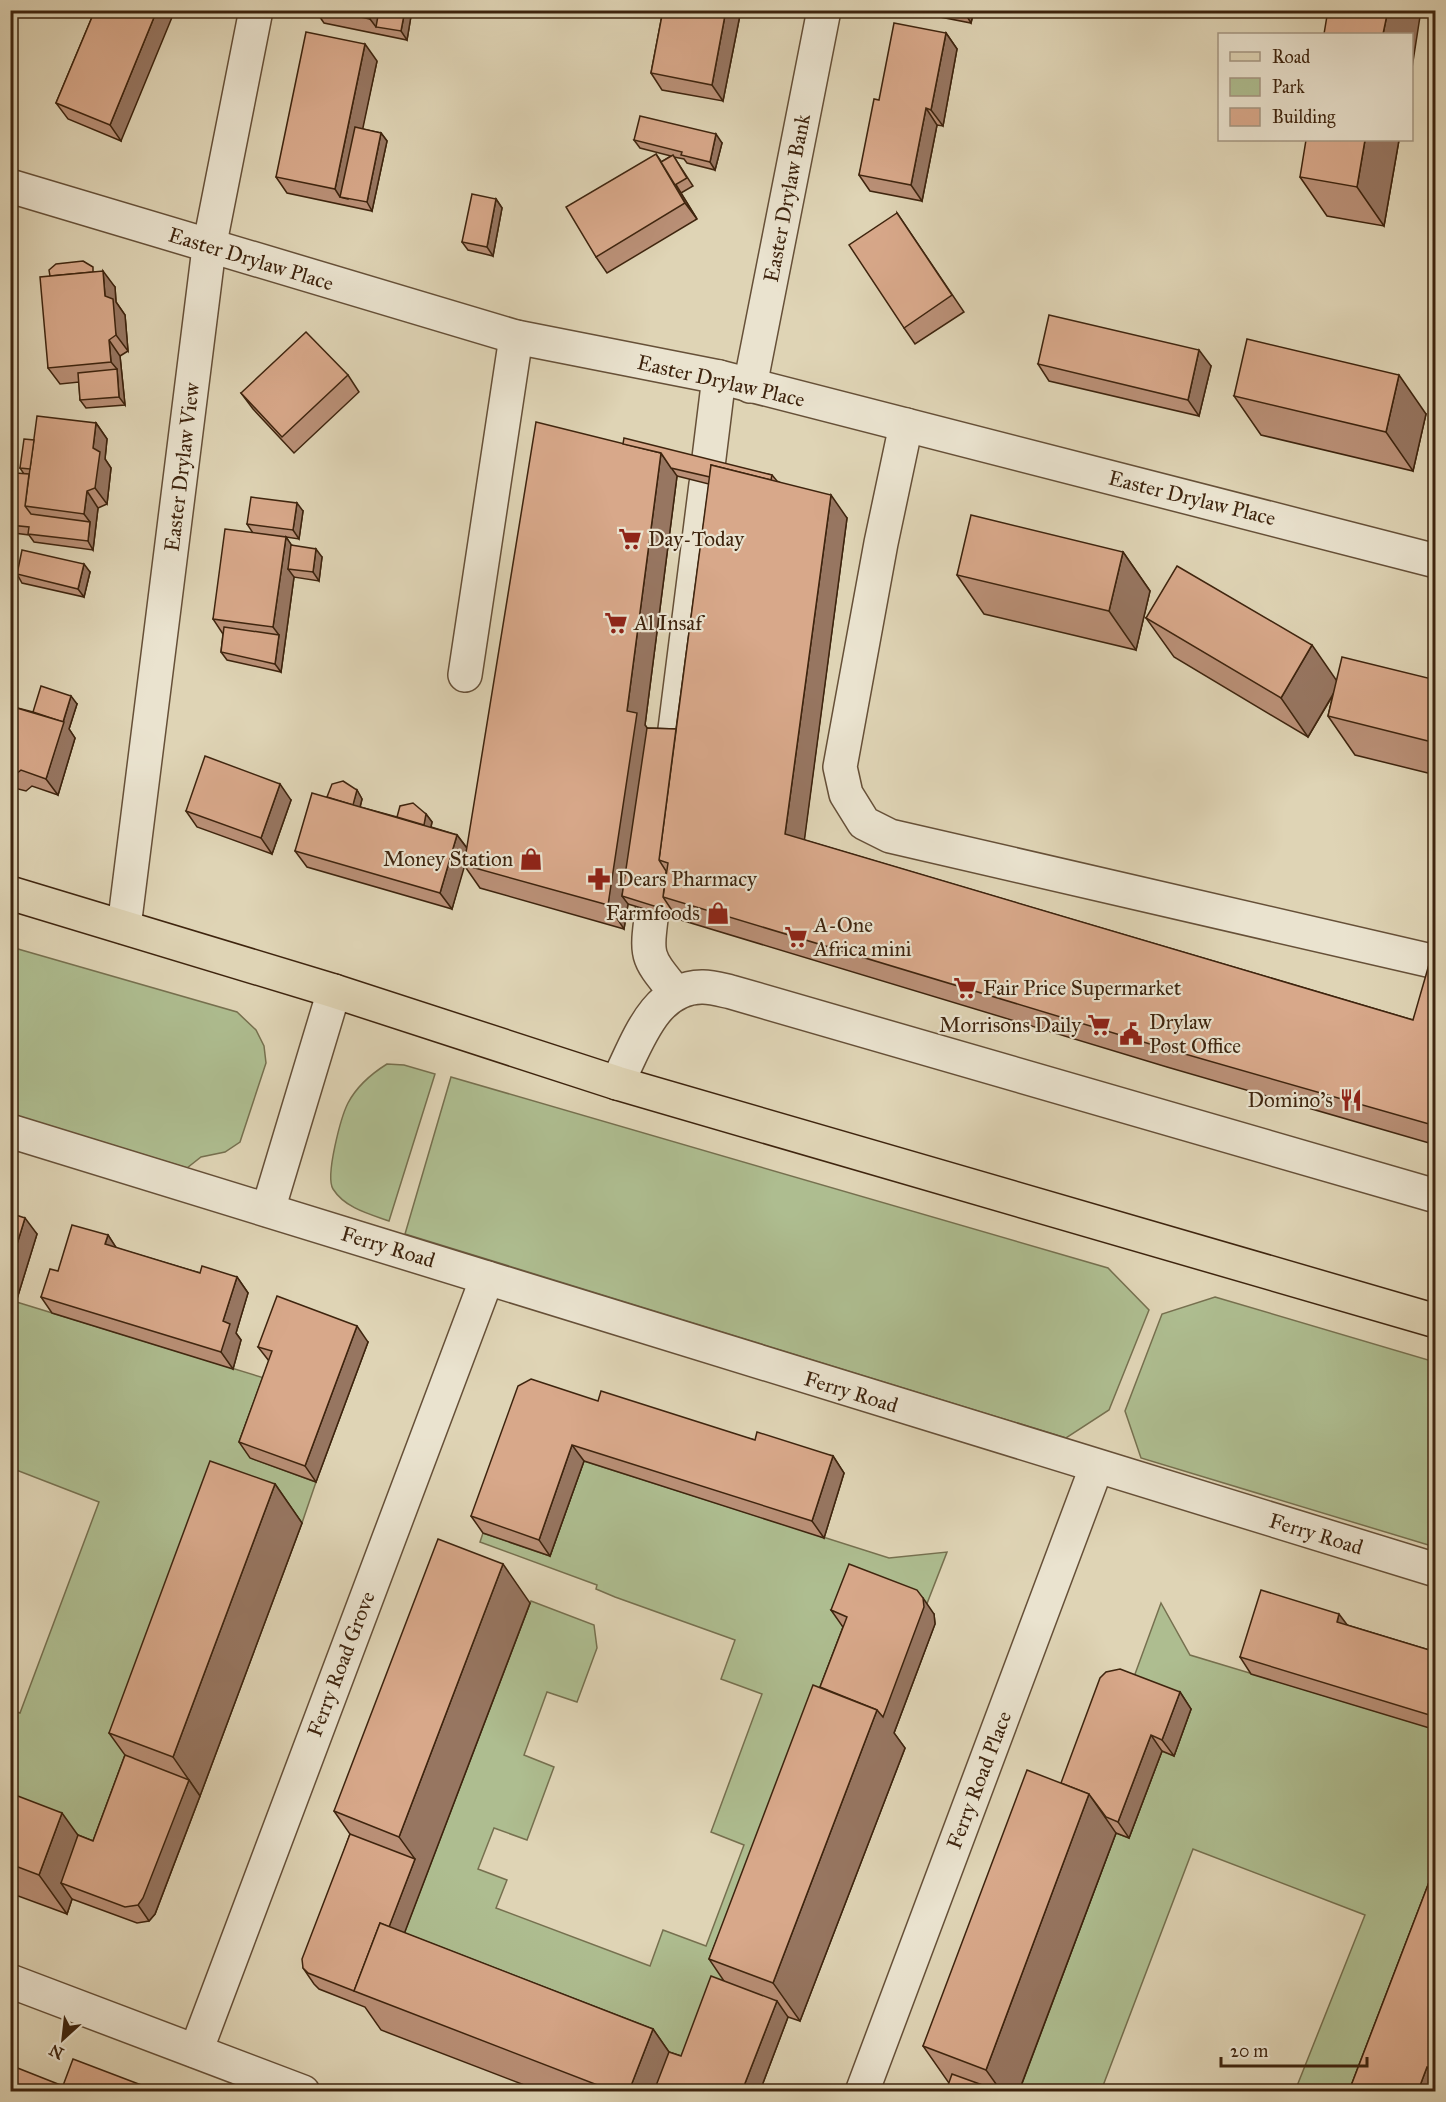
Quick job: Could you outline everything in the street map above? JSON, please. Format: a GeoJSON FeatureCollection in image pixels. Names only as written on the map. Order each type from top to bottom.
{"type":"FeatureCollection","features":[{"type":"Feature","properties":{"kind":"main road"},"geometry":{"type":"LineString","coordinates":[[10,893],[334,991],[617,1083],[1436,1321]]}},
{"type":"Feature","properties":{"kind":"street","name":"Easter Drylaw View"},"geometry":{"type":"LineString","coordinates":[[124,927],[209,248],[256,10]]}},
{"type":"Feature","properties":{"kind":"street","name":"Easter Drylaw Bank"},"geometry":{"type":"LineString","coordinates":[[750,386],[824,10]]}},
{"type":"Feature","properties":{"kind":"street","name":"Easter Drylaw Place"},"geometry":{"type":"LineString","coordinates":[[10,186],[209,248],[516,338],[719,377],[1436,561]]}},
{"type":"Feature","properties":{"kind":"street"},"geometry":{"type":"LineString","coordinates":[[465,675],[516,338]]}},
{"type":"Feature","properties":{"kind":"street"},"geometry":{"type":"LineString","coordinates":[[674,737],[719,377]]}},
{"type":"Feature","properties":{"kind":"street"},"geometry":{"type":"LineString","coordinates":[[906,425],[881,543],[840,767],[846,794],[864,823],[890,836],[1436,962]]}},
{"type":"Feature","properties":{"kind":"street"},"geometry":{"type":"LineString","coordinates":[[652,911],[648,945],[650,961],[675,992]]}},
{"type":"Feature","properties":{"kind":"street"},"geometry":{"type":"LineString","coordinates":[[617,1083],[648,1023],[662,1002],[675,992],[702,987],[731,992],[1436,1196]]}},
{"type":"Feature","properties":{"kind":"street"},"geometry":{"type":"LineString","coordinates":[[268,1210],[334,991]]}},
{"type":"Feature","properties":{"kind":"street","name":"Ferry Road"},"geometry":{"type":"LineString","coordinates":[[10,1131],[1096,1468],[1436,1570]]}},
{"type":"Feature","properties":{"kind":"street","name":"Ferry Road Grove"},"geometry":{"type":"LineString","coordinates":[[196,2050],[487,1278]]}},
{"type":"Feature","properties":{"kind":"street","name":"Ferry Road Place"},"geometry":{"type":"LineString","coordinates":[[862,2091],[1096,1468]]}},
{"type":"Feature","properties":{"kind":"street"},"geometry":{"type":"LineString","coordinates":[[10,1981],[303,2091]]}},
{"type":"Feature","properties":{"kind":"green space"},"geometry":{"type":"Polygon","coordinates":[[[11,947],[237,1012],[256,1030],[264,1046],[266,1063],[240,1142],[225,1152],[201,1157],[187,1168],[11,1114],[11,947]]]}},
{"type":"Feature","properties":{"kind":"green space"},"geometry":{"type":"Polygon","coordinates":[[[387,1064],[404,1065],[435,1074],[389,1221],[351,1206],[338,1196],[331,1182],[335,1146],[348,1103],[365,1081],[387,1064]]]}},
{"type":"Feature","properties":{"kind":"green space"},"geometry":{"type":"Polygon","coordinates":[[[451,1077],[1108,1268],[1149,1310],[1109,1410],[1066,1438],[405,1234],[451,1077]]]}},
{"type":"Feature","properties":{"kind":"green space"},"geometry":{"type":"Polygon","coordinates":[[[1215,1297],[1435,1362],[1435,1547],[1141,1458],[1125,1411],[1162,1314],[1215,1297]]]}},
{"type":"Feature","properties":{"kind":"green space"},"geometry":{"type":"Polygon","coordinates":[[[10,1300],[264,1378],[284,1367],[251,1458],[316,1482],[302,1523],[238,1500],[104,1857],[11,1822],[11,1710],[20,1713],[99,1502],[11,1468],[10,1300]]]}},
{"type":"Feature","properties":{"kind":"green space"},"geometry":{"type":"Polygon","coordinates":[[[584,1461],[889,1558],[947,1552],[926,1606],[843,1626],[858,1633],[692,2072],[395,1958],[531,1601],[594,1625],[597,1648],[577,1702],[547,1692],[524,1755],[554,1767],[527,1840],[494,1828],[478,1869],[507,1880],[496,1908],[650,1966],[663,1930],[706,1946],[744,1845],[711,1832],[762,1694],[721,1679],[735,1640],[615,1597],[596,1589],[597,1585],[480,1542],[483,1533],[550,1556],[584,1461]]]}},
{"type":"Feature","properties":{"kind":"green space"},"geometry":{"type":"Polygon","coordinates":[[[1161,1603],[1190,1655],[1435,1729],[1435,1974],[1391,2091],[1295,2091],[1365,1915],[1193,1849],[1101,2091],[1019,2092],[1116,1833],[1129,1838],[1162,1751],[1174,1756],[1191,1709],[1131,1685],[1161,1603]]]}},
{"type":"Feature","properties":{"kind":"building"},"geometry":{"type":"Polygon","coordinates":[[[95,10],[157,10],[110,125],[56,103],[95,10]]]}},
{"type":"Feature","properties":{"kind":"building"},"geometry":{"type":"Polygon","coordinates":[[[331,10],[372,10],[370,19],[331,10]]]}},
{"type":"Feature","properties":{"kind":"building"},"geometry":{"type":"Polygon","coordinates":[[[379,10],[405,10],[401,31],[376,27],[379,10]]]}},
{"type":"Feature","properties":{"kind":"building"},"geometry":{"type":"Polygon","coordinates":[[[663,10],[726,10],[712,85],[651,73],[663,10]]]}},
{"type":"Feature","properties":{"kind":"building"},"geometry":{"type":"Polygon","coordinates":[[[1328,10],[1388,10],[1383,33],[1324,33],[1328,10]]]}},
{"type":"Feature","properties":{"kind":"building"},"geometry":{"type":"Polygon","coordinates":[[[894,23],[946,33],[931,110],[926,108],[911,185],[859,175],[874,99],[879,100],[894,23]]]}},
{"type":"Feature","properties":{"kind":"building"},"geometry":{"type":"Polygon","coordinates":[[[306,32],[365,44],[335,189],[276,177],[306,32]]]}},
{"type":"Feature","properties":{"kind":"building"},"geometry":{"type":"Polygon","coordinates":[[[640,116],[716,134],[710,162],[681,155],[682,152],[634,140],[640,116]]]}},
{"type":"Feature","properties":{"kind":"building"},"geometry":{"type":"Polygon","coordinates":[[[355,127],[381,133],[367,202],[340,197],[355,127]]]}},
{"type":"Feature","properties":{"kind":"building"},"geometry":{"type":"Polygon","coordinates":[[[1306,141],[1365,141],[1357,187],[1300,177],[1306,141]]]}},
{"type":"Feature","properties":{"kind":"building"},"geometry":{"type":"Polygon","coordinates":[[[656,154],[685,203],[596,257],[566,207],[656,154]]]}},
{"type":"Feature","properties":{"kind":"building"},"geometry":{"type":"Polygon","coordinates":[[[673,155],[687,178],[675,185],[661,162],[673,155]]]}},
{"type":"Feature","properties":{"kind":"building"},"geometry":{"type":"Polygon","coordinates":[[[472,194],[496,199],[487,247],[462,242],[472,194]]]}},
{"type":"Feature","properties":{"kind":"building"},"geometry":{"type":"Polygon","coordinates":[[[897,213],[952,295],[904,328],[849,245],[897,213]]]}},
{"type":"Feature","properties":{"kind":"building"},"geometry":{"type":"Polygon","coordinates":[[[83,261],[93,267],[93,272],[50,276],[49,270],[56,264],[83,261]]]}},
{"type":"Feature","properties":{"kind":"building"},"geometry":{"type":"Polygon","coordinates":[[[103,271],[105,296],[113,299],[116,335],[109,340],[111,362],[48,368],[40,277],[103,271]]]}},
{"type":"Feature","properties":{"kind":"building"},"geometry":{"type":"Polygon","coordinates":[[[1049,315],[1199,350],[1188,400],[1038,364],[1049,315]]]}},
{"type":"Feature","properties":{"kind":"building"},"geometry":{"type":"Polygon","coordinates":[[[306,332],[348,375],[282,437],[241,393],[306,332]]]}},
{"type":"Feature","properties":{"kind":"building"},"geometry":{"type":"Polygon","coordinates":[[[1247,339],[1399,375],[1386,432],[1234,396],[1247,339]]]}},
{"type":"Feature","properties":{"kind":"building"},"geometry":{"type":"Polygon","coordinates":[[[117,369],[119,397],[80,400],[78,373],[117,369]]]}},
{"type":"Feature","properties":{"kind":"building"},"geometry":{"type":"Polygon","coordinates":[[[37,416],[96,423],[93,448],[100,452],[95,488],[87,491],[84,514],[25,506],[37,416]]]}},
{"type":"Feature","properties":{"kind":"building"},"geometry":{"type":"Polygon","coordinates":[[[536,422],[661,453],[627,711],[637,713],[608,905],[464,865],[536,422]]]}},
{"type":"Feature","properties":{"kind":"building"},"geometry":{"type":"Polygon","coordinates":[[[624,438],[772,475],[771,480],[711,465],[710,477],[671,468],[661,453],[623,444],[624,438]]]}},
{"type":"Feature","properties":{"kind":"building"},"geometry":{"type":"Polygon","coordinates":[[[24,439],[34,440],[30,469],[20,468],[24,439]]]}},
{"type":"Feature","properties":{"kind":"building"},"geometry":{"type":"Polygon","coordinates":[[[711,465],[831,495],[785,834],[1413,1020],[1430,961],[1436,963],[1436,1126],[1150,1044],[663,897],[668,863],[659,860],[711,465]]]}},
{"type":"Feature","properties":{"kind":"building"},"geometry":{"type":"Polygon","coordinates":[[[10,474],[29,474],[25,506],[31,514],[90,522],[88,541],[28,534],[29,527],[10,525],[12,500],[10,500],[10,474]]]}},
{"type":"Feature","properties":{"kind":"building"},"geometry":{"type":"Polygon","coordinates":[[[251,497],[297,503],[293,530],[247,524],[251,497]]]}},
{"type":"Feature","properties":{"kind":"building"},"geometry":{"type":"Polygon","coordinates":[[[971,515],[1123,552],[1109,611],[957,575],[971,515]]]}},
{"type":"Feature","properties":{"kind":"building"},"geometry":{"type":"Polygon","coordinates":[[[225,529],[286,537],[273,627],[213,619],[225,529]]]}},
{"type":"Feature","properties":{"kind":"building"},"geometry":{"type":"Polygon","coordinates":[[[291,545],[316,549],[313,572],[288,569],[291,545]]]}},
{"type":"Feature","properties":{"kind":"building"},"geometry":{"type":"Polygon","coordinates":[[[22,550],[84,564],[78,589],[17,574],[22,550]]]}},
{"type":"Feature","properties":{"kind":"building"},"geometry":{"type":"Polygon","coordinates":[[[1177,566],[1312,645],[1281,698],[1146,618],[1177,566]]]}},
{"type":"Feature","properties":{"kind":"building"},"geometry":{"type":"Polygon","coordinates":[[[224,627],[279,635],[275,664],[221,652],[224,627]]]}},
{"type":"Feature","properties":{"kind":"building"},"geometry":{"type":"Polygon","coordinates":[[[1342,657],[1436,680],[1436,743],[1328,716],[1342,657]]]}},
{"type":"Feature","properties":{"kind":"building"},"geometry":{"type":"Polygon","coordinates":[[[41,686],[71,696],[63,722],[33,712],[41,686]]]}},
{"type":"Feature","properties":{"kind":"building"},"geometry":{"type":"Polygon","coordinates":[[[10,706],[64,722],[46,779],[21,770],[15,775],[10,774],[10,706]]]}},
{"type":"Feature","properties":{"kind":"building"},"geometry":{"type":"Polygon","coordinates":[[[647,728],[676,729],[659,860],[666,871],[663,897],[673,912],[622,896],[647,728]]]}},
{"type":"Feature","properties":{"kind":"building"},"geometry":{"type":"Polygon","coordinates":[[[205,756],[280,784],[261,838],[186,811],[205,756]]]}},
{"type":"Feature","properties":{"kind":"building"},"geometry":{"type":"Polygon","coordinates":[[[343,781],[357,790],[353,805],[327,797],[332,784],[343,781]]]}},
{"type":"Feature","properties":{"kind":"building"},"geometry":{"type":"Polygon","coordinates":[[[312,793],[457,835],[440,893],[295,851],[312,793]]]}},
{"type":"Feature","properties":{"kind":"building"},"geometry":{"type":"Polygon","coordinates":[[[413,803],[426,814],[424,825],[397,817],[400,806],[413,803]]]}},
{"type":"Feature","properties":{"kind":"building"},"geometry":{"type":"Polygon","coordinates":[[[10,1213],[25,1218],[10,1267],[10,1213]]]}},
{"type":"Feature","properties":{"kind":"building"},"geometry":{"type":"Polygon","coordinates":[[[72,1225],[108,1235],[105,1244],[200,1273],[202,1266],[237,1277],[223,1321],[230,1324],[221,1352],[41,1297],[50,1269],[58,1271],[72,1225]]]}},
{"type":"Feature","properties":{"kind":"building"},"geometry":{"type":"Polygon","coordinates":[[[277,1296],[357,1326],[305,1466],[239,1442],[272,1351],[258,1347],[277,1296]]]}},
{"type":"Feature","properties":{"kind":"building"},"geometry":{"type":"Polygon","coordinates":[[[531,1379],[598,1401],[601,1391],[755,1440],[757,1432],[833,1456],[812,1521],[572,1445],[539,1540],[471,1516],[518,1386],[531,1379]]]}},
{"type":"Feature","properties":{"kind":"building"},"geometry":{"type":"Polygon","coordinates":[[[210,1461],[275,1484],[173,1757],[109,1733],[210,1461]]]}},
{"type":"Feature","properties":{"kind":"building"},"geometry":{"type":"Polygon","coordinates":[[[438,1539],[503,1564],[399,1837],[334,1811],[438,1539]]]}},
{"type":"Feature","properties":{"kind":"building"},"geometry":{"type":"Polygon","coordinates":[[[849,1564],[917,1590],[923,1598],[924,1607],[883,1717],[877,1710],[820,1687],[847,1617],[831,1610],[849,1564]]]}},
{"type":"Feature","properties":{"kind":"building"},"geometry":{"type":"Polygon","coordinates":[[[1261,1590],[1339,1614],[1337,1622],[1436,1652],[1436,1717],[1240,1657],[1261,1590]]]}},
{"type":"Feature","properties":{"kind":"building"},"geometry":{"type":"Polygon","coordinates":[[[1120,1669],[1180,1692],[1162,1740],[1151,1735],[1118,1822],[1106,1817],[1089,1794],[1061,1783],[1100,1678],[1106,1672],[1120,1669]]]}},
{"type":"Feature","properties":{"kind":"building"},"geometry":{"type":"Polygon","coordinates":[[[813,1685],[877,1710],[773,1983],[709,1959],[813,1685]]]}},
{"type":"Feature","properties":{"kind":"building"},"geometry":{"type":"Polygon","coordinates":[[[125,1755],[189,1780],[143,1898],[138,1905],[125,1907],[61,1883],[78,1835],[93,1841],[125,1755]]]}},
{"type":"Feature","properties":{"kind":"building"},"geometry":{"type":"Polygon","coordinates":[[[1027,1770],[1089,1794],[986,2070],[923,2046],[1027,1770]]]}},
{"type":"Feature","properties":{"kind":"building"},"geometry":{"type":"Polygon","coordinates":[[[10,1793],[62,1813],[39,1875],[10,1864],[10,1793]]]}},
{"type":"Feature","properties":{"kind":"building"},"geometry":{"type":"Polygon","coordinates":[[[350,1834],[415,1859],[389,1927],[380,1923],[354,1991],[308,1973],[303,1968],[302,1959],[350,1834]]]}},
{"type":"Feature","properties":{"kind":"building"},"geometry":{"type":"Polygon","coordinates":[[[1436,1864],[1436,2060],[1432,2069],[1427,2067],[1418,2091],[1349,2091],[1436,1864]]]}},
{"type":"Feature","properties":{"kind":"building"},"geometry":{"type":"Polygon","coordinates":[[[380,1923],[653,2029],[629,2091],[613,2091],[354,1991],[380,1923]]]}},
{"type":"Feature","properties":{"kind":"building"},"geometry":{"type":"Polygon","coordinates":[[[711,1976],[777,2001],[742,2091],[654,2091],[669,2052],[681,2056],[711,1976]]]}},
{"type":"Feature","properties":{"kind":"building"},"geometry":{"type":"Polygon","coordinates":[[[73,2059],[157,2091],[61,2091],[73,2059]]]}},
{"type":"Feature","properties":{"kind":"building"},"geometry":{"type":"Polygon","coordinates":[[[10,2065],[63,2086],[61,2091],[10,2091],[10,2065]]]}},
{"type":"Feature","properties":{"kind":"building"},"geometry":{"type":"Polygon","coordinates":[[[952,2074],[999,2091],[946,2091],[952,2074]]]}},
{"type":"Feature","properties":{"kind":"place","name":"Day-Today"},"geometry":{"type":"Point","coordinates":[630,539]}},
{"type":"Feature","properties":{"kind":"place","name":"Al Insaf"},"geometry":{"type":"Point","coordinates":[616,623]}},
{"type":"Feature","properties":{"kind":"place","name":"Money Station"},"geometry":{"type":"Point","coordinates":[531,859]}},
{"type":"Feature","properties":{"kind":"place","name":"Dears Pharmacy"},"geometry":{"type":"Point","coordinates":[599,879]}},
{"type":"Feature","properties":{"kind":"place","name":"Farmfoods"},"geometry":{"type":"Point","coordinates":[718,913]}},
{"type":"Feature","properties":{"kind":"place","name":"A-One Africa mini"},"geometry":{"type":"Point","coordinates":[796,937]}},
{"type":"Feature","properties":{"kind":"place","name":"Fair Price Supermarket"},"geometry":{"type":"Point","coordinates":[965,988]}},
{"type":"Feature","properties":{"kind":"place","name":"Morrisons Daily"},"geometry":{"type":"Point","coordinates":[1099,1025]}},
{"type":"Feature","properties":{"kind":"place","name":"Drylaw Post Office"},"geometry":{"type":"Point","coordinates":[1131,1034]}},
{"type":"Feature","properties":{"kind":"place","name":"Domino's"},"geometry":{"type":"Point","coordinates":[1351,1100]}}]}
